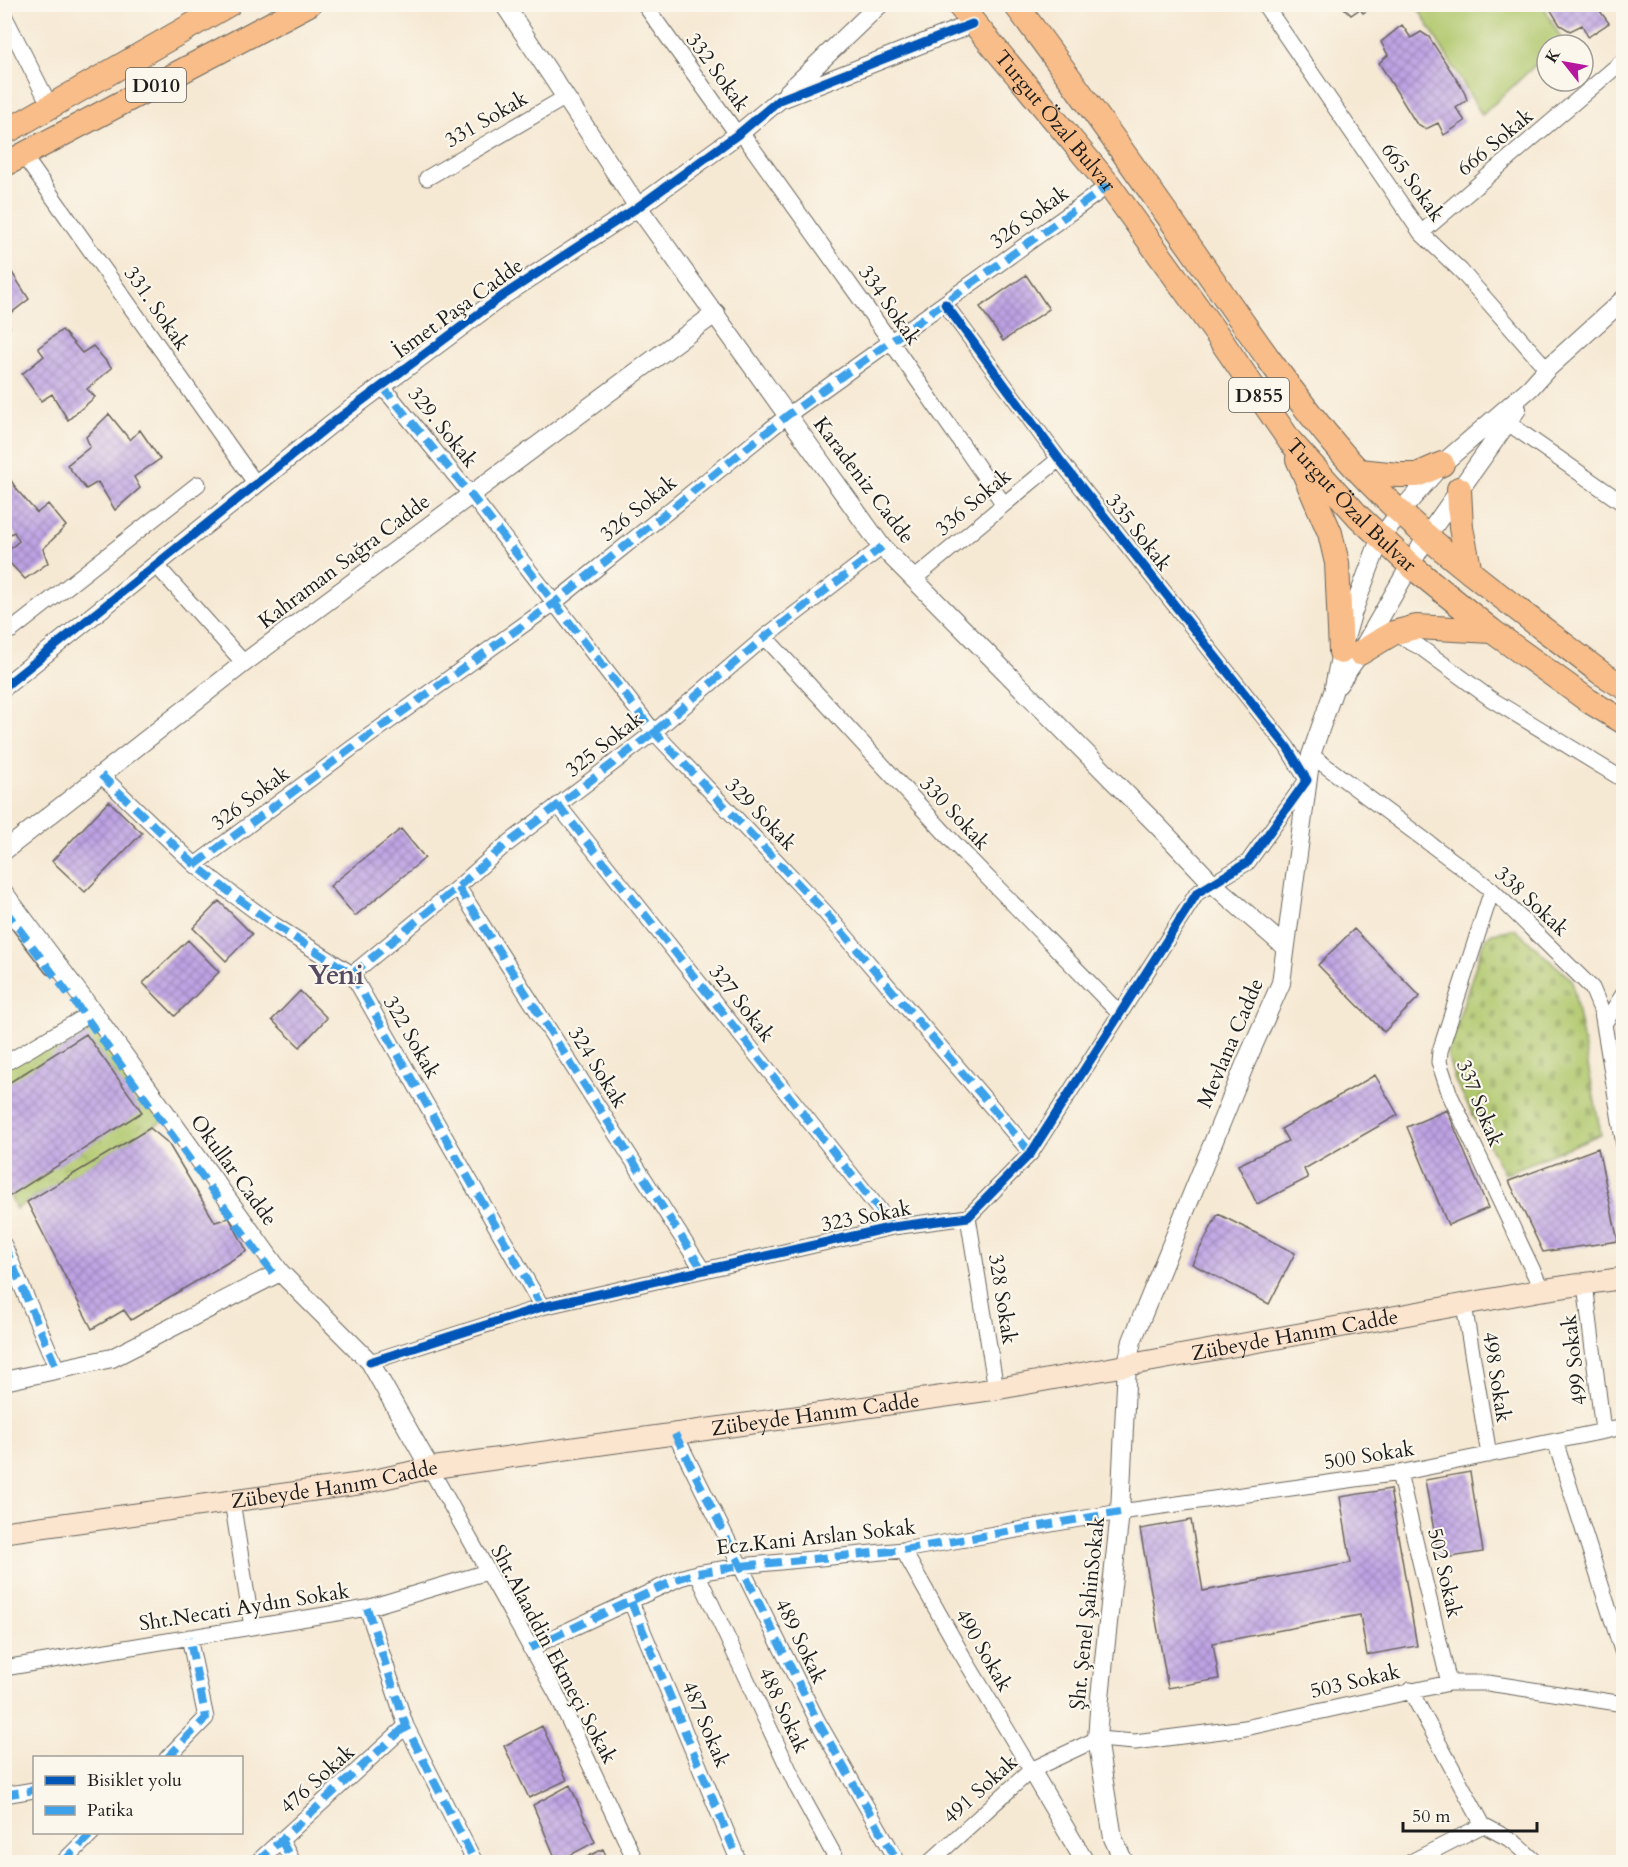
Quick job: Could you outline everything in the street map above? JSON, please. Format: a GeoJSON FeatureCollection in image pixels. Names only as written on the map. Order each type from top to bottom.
{"type":"FeatureCollection","features":[{"type":"Feature","properties":{"kind":"highway","name":"D010"},"geometry":{"type":"LineString","coordinates":[[4,133],[229,4]]}},
{"type":"Feature","properties":{"kind":"highway","name":"D010"},"geometry":{"type":"LineString","coordinates":[[14,160],[309,4]]}},
{"type":"Feature","properties":{"kind":"highway","name":"Turgut Özal Bulvar"},"geometry":{"type":"LineString","coordinates":[[958,4],[972,24],[1109,185],[1218,336],[1290,441],[1380,539],[1492,631],[1589,701],[1623,722]]}},
{"type":"Feature","properties":{"kind":"highway","name":"Turgut Özal Bulvar"},"geometry":{"type":"LineString","coordinates":[[1022,8],[1269,360],[1343,454],[1400,512],[1470,572],[1601,673],[1623,687]]}},
{"type":"Feature","properties":{"kind":"highway"},"geometry":{"type":"LineString","coordinates":[[1290,441],[1332,543],[1351,653],[1393,633],[1416,627],[1492,631]]}},
{"type":"Feature","properties":{"kind":"highway"},"geometry":{"type":"LineString","coordinates":[[1360,471],[1417,475],[1442,464]]}},
{"type":"Feature","properties":{"kind":"highway"},"geometry":{"type":"LineString","coordinates":[[1460,489],[1461,528],[1470,572]]}},
{"type":"Feature","properties":{"kind":"main road","name":"Zübeyde Hanım Cadde"},"geometry":{"type":"LineString","coordinates":[[4,1532],[358,1484],[430,1468],[996,1389],[1542,1290],[1623,1278]]}},
{"type":"Feature","properties":{"kind":"street","name":"Karadeniz Cadde"},"geometry":{"type":"LineString","coordinates":[[504,4],[639,207],[882,548],[1213,884],[1285,947]]}},
{"type":"Feature","properties":{"kind":"street","name":"332 Sokak"},"geometry":{"type":"LineString","coordinates":[[644,4],[739,133]]}},
{"type":"Feature","properties":{"kind":"street","name":"İsmet Paşa Cadde"},"geometry":{"type":"LineString","coordinates":[[4,687],[331,424],[501,297],[639,207],[739,133],[779,100],[880,4]]}},
{"type":"Feature","properties":{"kind":"street","name":"665 Sokak"},"geometry":{"type":"LineString","coordinates":[[1264,4],[1421,233],[1461,271],[1547,369]]}},
{"type":"Feature","properties":{"kind":"street"},"geometry":{"type":"LineString","coordinates":[[4,15],[51,108]]}},
{"type":"Feature","properties":{"kind":"street","name":"İsmet Paşa Cadde"},"geometry":{"type":"LineString","coordinates":[[779,100],[972,24]]}},
{"type":"Feature","properties":{"kind":"street","name":"666 Sokak"},"geometry":{"type":"LineString","coordinates":[[1421,233],[1623,60]]}},
{"type":"Feature","properties":{"kind":"street","name":"331 Sokak"},"geometry":{"type":"LineString","coordinates":[[427,178],[566,97]]}},
{"type":"Feature","properties":{"kind":"street","name":"334 Sokak"},"geometry":{"type":"LineString","coordinates":[[739,133],[891,342],[1003,503]]}},
{"type":"Feature","properties":{"kind":"street","name":"331. Sokak"},"geometry":{"type":"LineString","coordinates":[[14,160],[256,484]]}},
{"type":"Feature","properties":{"kind":"street","name":"326 Sokak"},"geometry":{"type":"LineString","coordinates":[[195,865],[352,748],[554,603],[788,415],[1109,185]]}},
{"type":"Feature","properties":{"kind":"street"},"geometry":{"type":"LineString","coordinates":[[1530,388],[1547,369],[1623,299]]}},
{"type":"Feature","properties":{"kind":"street","name":"335 Sokak"},"geometry":{"type":"LineString","coordinates":[[945,304],[1059,459],[1287,747],[1307,780]]}},
{"type":"Feature","properties":{"kind":"street","name":"Kahraman Sağra Cadde"},"geometry":{"type":"LineString","coordinates":[[4,851],[244,663],[716,313]]}},
{"type":"Feature","properties":{"kind":"street","name":"329. Sokak"},"geometry":{"type":"LineString","coordinates":[[382,386],[471,495]]}},
{"type":"Feature","properties":{"kind":"street","name":"Mevlana Cadde"},"geometry":{"type":"LineString","coordinates":[[1128,1364],[1132,1341],[1246,1062],[1281,983],[1311,755],[1334,692],[1351,653],[1427,536],[1508,423],[1530,388]]}},
{"type":"Feature","properties":{"kind":"street","name":"Mevlana Cadde"},"geometry":{"type":"LineString","coordinates":[[1351,653],[1352,614],[1380,539],[1442,464],[1530,388]]}},
{"type":"Feature","properties":{"kind":"street"},"geometry":{"type":"LineString","coordinates":[[1508,423],[1623,504]]}},
{"type":"Feature","properties":{"kind":"street","name":"336 Sokak"},"geometry":{"type":"LineString","coordinates":[[914,579],[1003,503],[1059,459]]}},
{"type":"Feature","properties":{"kind":"street"},"geometry":{"type":"LineString","coordinates":[[4,627],[12,630],[198,484]]}},
{"type":"Feature","properties":{"kind":"street","name":"329 Sokak"},"geometry":{"type":"LineString","coordinates":[[471,495],[654,732],[824,911],[1031,1153]]}},
{"type":"Feature","properties":{"kind":"street","name":"325 Sokak"},"geometry":{"type":"LineString","coordinates":[[352,974],[502,848],[654,732],[765,637],[882,548]]}},
{"type":"Feature","properties":{"kind":"street"},"geometry":{"type":"LineString","coordinates":[[156,565],[244,663]]}},
{"type":"Feature","properties":{"kind":"street"},"geometry":{"type":"LineString","coordinates":[[1393,633],[1420,647],[1491,699],[1623,780]]}},
{"type":"Feature","properties":{"kind":"street","name":"330 Sokak"},"geometry":{"type":"LineString","coordinates":[[765,637],[955,844],[1119,1013]]}},
{"type":"Feature","properties":{"kind":"street","name":"338 Sokak"},"geometry":{"type":"LineString","coordinates":[[1311,755],[1492,890],[1592,988],[1602,1012],[1623,1145]]}},
{"type":"Feature","properties":{"kind":"street","name":"322 Sokak"},"geometry":{"type":"LineString","coordinates":[[100,775],[195,865],[273,924],[352,974],[542,1307]]}},
{"type":"Feature","properties":{"kind":"street"},"geometry":{"type":"LineString","coordinates":[[968,1217],[1031,1153],[1197,893],[1248,862],[1307,780]]}},
{"type":"Feature","properties":{"kind":"street","name":"327 Sokak"},"geometry":{"type":"LineString","coordinates":[[558,805],[893,1227]]}},
{"type":"Feature","properties":{"kind":"street","name":"324 Sokak"},"geometry":{"type":"LineString","coordinates":[[458,887],[702,1269]]}},
{"type":"Feature","properties":{"kind":"street","name":"337 Sokak"},"geometry":{"type":"LineString","coordinates":[[1492,890],[1440,1051],[1439,1062],[1450,1095],[1542,1290]]}},
{"type":"Feature","properties":{"kind":"street","name":"Okullar Cadde"},"geometry":{"type":"LineString","coordinates":[[4,893],[277,1274],[370,1362],[430,1468]]}},
{"type":"Feature","properties":{"kind":"street"},"geometry":{"type":"LineString","coordinates":[[4,909],[89,1014],[4,1064]]}},
{"type":"Feature","properties":{"kind":"street"},"geometry":{"type":"LineString","coordinates":[[1604,1024],[1623,993]]}},
{"type":"Feature","properties":{"kind":"street","name":"323 Sokak"},"geometry":{"type":"LineString","coordinates":[[370,1362],[542,1307],[893,1227],[968,1217]]}},
{"type":"Feature","properties":{"kind":"street","name":"328 Sokak"},"geometry":{"type":"LineString","coordinates":[[968,1217],[996,1389]]}},
{"type":"Feature","properties":{"kind":"street"},"geometry":{"type":"LineString","coordinates":[[4,1245],[57,1369]]}},
{"type":"Feature","properties":{"kind":"street"},"geometry":{"type":"LineString","coordinates":[[4,1381],[112,1358],[277,1274]]}},
{"type":"Feature","properties":{"kind":"street","name":"499 Sokak"},"geometry":{"type":"LineString","coordinates":[[1586,1284],[1603,1431]]}},
{"type":"Feature","properties":{"kind":"street","name":"498 Sokak"},"geometry":{"type":"LineString","coordinates":[[1464,1305],[1489,1455]]}},
{"type":"Feature","properties":{"kind":"street","name":"Şht. Şenel ŞahinSokak"},"geometry":{"type":"LineString","coordinates":[[1124,1863],[1113,1838],[1097,1739],[1120,1512],[1128,1364]]}},
{"type":"Feature","properties":{"kind":"street","name":"500 Sokak"},"geometry":{"type":"LineString","coordinates":[[1120,1512],[1399,1473],[1623,1427]]}},
{"type":"Feature","properties":{"kind":"street","name":"489 Sokak"},"geometry":{"type":"LineString","coordinates":[[675,1434],[817,1720],[898,1863]]}},
{"type":"Feature","properties":{"kind":"street"},"geometry":{"type":"LineString","coordinates":[[1555,1441],[1623,1657]]}},
{"type":"Feature","properties":{"kind":"street","name":"Sht.Alaaddin Ekmeçi Sokak"},"geometry":{"type":"LineString","coordinates":[[430,1468],[557,1695],[636,1863]]}},
{"type":"Feature","properties":{"kind":"street","name":"502 Sokak"},"geometry":{"type":"LineString","coordinates":[[1399,1473],[1449,1683]]}},
{"type":"Feature","properties":{"kind":"street"},"geometry":{"type":"LineString","coordinates":[[232,1501],[252,1627]]}},
{"type":"Feature","properties":{"kind":"street","name":"Ecz.Kani Arslan Sokak"},"geometry":{"type":"LineString","coordinates":[[530,1648],[680,1578],[697,1573],[740,1566],[903,1550],[1120,1512]]}},
{"type":"Feature","properties":{"kind":"street","name":"490 Sokak"},"geometry":{"type":"LineString","coordinates":[[903,1550],[1031,1770]]}},
{"type":"Feature","properties":{"kind":"street","name":"Sht.Necati Aydın Sokak"},"geometry":{"type":"LineString","coordinates":[[4,1668],[367,1608],[487,1572]]}},
{"type":"Feature","properties":{"kind":"street","name":"488 Sokak"},"geometry":{"type":"LineString","coordinates":[[697,1573],[798,1789],[838,1863]]}},
{"type":"Feature","properties":{"kind":"street","name":"487 Sokak"},"geometry":{"type":"LineString","coordinates":[[632,1602],[739,1863]]}},
{"type":"Feature","properties":{"kind":"street"},"geometry":{"type":"LineString","coordinates":[[367,1608],[406,1726],[475,1863]]}},
{"type":"Feature","properties":{"kind":"street"},"geometry":{"type":"LineString","coordinates":[[169,1756],[206,1718],[189,1637]]}},
{"type":"Feature","properties":{"kind":"street","name":"503 Sokak"},"geometry":{"type":"LineString","coordinates":[[1097,1739],[1135,1742],[1245,1728],[1449,1683],[1488,1683],[1623,1704]]}},
{"type":"Feature","properties":{"kind":"street"},"geometry":{"type":"LineString","coordinates":[[1410,1690],[1483,1824],[1513,1841],[1536,1863]]}},
{"type":"Feature","properties":{"kind":"street","name":"476 Sokak"},"geometry":{"type":"LineString","coordinates":[[257,1863],[406,1726]]}},
{"type":"Feature","properties":{"kind":"street","name":"491 Sokak"},"geometry":{"type":"LineString","coordinates":[[930,1863],[1031,1770],[1097,1739]]}},
{"type":"Feature","properties":{"kind":"street"},"geometry":{"type":"LineString","coordinates":[[1031,1770],[1085,1863]]}},
{"type":"Feature","properties":{"kind":"street"},"geometry":{"type":"LineString","coordinates":[[4,1795],[33,1790]]}},
{"type":"Feature","properties":{"kind":"street"},"geometry":{"type":"LineString","coordinates":[[1410,1863],[1483,1824]]}},
{"type":"Feature","properties":{"kind":"street"},"geometry":{"type":"LineString","coordinates":[[63,1863],[92,1834]]}},
{"type":"Feature","properties":{"kind":"street"},"geometry":{"type":"LineString","coordinates":[[281,1840],[293,1863]]}},
{"type":"Feature","properties":{"kind":"green space"},"geometry":{"type":"Polygon","coordinates":[[[1416,5],[1543,5],[1558,33],[1535,33],[1535,65],[1482,115],[1416,5]]]}},
{"type":"Feature","properties":{"kind":"green space"},"geometry":{"type":"Polygon","coordinates":[[[1515,929],[1572,980],[1601,1134],[1504,1174],[1455,1081],[1447,1054],[1484,940],[1492,933],[1515,929]]]}},
{"type":"Feature","properties":{"kind":"green space"},"geometry":{"type":"Polygon","coordinates":[[[85,1016],[168,1118],[16,1209],[5,1186],[5,1064],[85,1016]]]}},
{"type":"Feature","properties":{"kind":"building"},"geometry":{"type":"Polygon","coordinates":[[[1340,4],[1378,4],[1363,13],[1360,9],[1351,15],[1340,4]]]}},
{"type":"Feature","properties":{"kind":"building"},"geometry":{"type":"Polygon","coordinates":[[[1547,4],[1608,4],[1600,11],[1609,23],[1594,33],[1586,33],[1582,25],[1570,31],[1560,25],[1547,4]]]}},
{"type":"Feature","properties":{"kind":"building"},"geometry":{"type":"Polygon","coordinates":[[[1402,25],[1411,38],[1421,32],[1429,37],[1464,91],[1467,100],[1456,108],[1465,121],[1444,135],[1438,123],[1426,129],[1416,123],[1379,63],[1388,55],[1381,42],[1402,25]]]}},
{"type":"Feature","properties":{"kind":"building"},"geometry":{"type":"Polygon","coordinates":[[[11,271],[29,299],[5,318],[10,327],[4,332],[4,276],[11,271]]]}},
{"type":"Feature","properties":{"kind":"building"},"geometry":{"type":"Polygon","coordinates":[[[1026,275],[1049,309],[1003,341],[980,307],[1026,275]]]}},
{"type":"Feature","properties":{"kind":"building"},"geometry":{"type":"Polygon","coordinates":[[[62,330],[82,353],[93,346],[112,368],[87,389],[95,397],[68,420],[52,394],[41,401],[22,374],[44,356],[38,348],[62,330]]]}},
{"type":"Feature","properties":{"kind":"building"},"geometry":{"type":"Polygon","coordinates":[[[109,414],[130,440],[140,430],[160,459],[134,477],[140,488],[115,510],[98,482],[86,489],[67,465],[90,447],[86,437],[109,414]]]}},
{"type":"Feature","properties":{"kind":"building"},"geometry":{"type":"Polygon","coordinates":[[[4,470],[37,513],[48,504],[66,526],[43,549],[48,563],[25,579],[4,557],[4,554],[19,541],[14,532],[11,534],[4,526],[4,470]]]}},
{"type":"Feature","properties":{"kind":"building"},"geometry":{"type":"Polygon","coordinates":[[[109,801],[142,833],[85,892],[52,861],[109,801]]]}},
{"type":"Feature","properties":{"kind":"building"},"geometry":{"type":"Polygon","coordinates":[[[401,829],[425,858],[355,916],[330,886],[401,829]]]}},
{"type":"Feature","properties":{"kind":"building"},"geometry":{"type":"Polygon","coordinates":[[[219,901],[252,934],[226,961],[193,928],[219,901]]]}},
{"type":"Feature","properties":{"kind":"building"},"geometry":{"type":"Polygon","coordinates":[[[1354,929],[1420,996],[1384,1032],[1318,965],[1354,929]]]}},
{"type":"Feature","properties":{"kind":"building"},"geometry":{"type":"Polygon","coordinates":[[[188,940],[219,972],[175,1016],[143,983],[188,940]]]}},
{"type":"Feature","properties":{"kind":"building"},"geometry":{"type":"Polygon","coordinates":[[[300,991],[327,1018],[300,1047],[272,1020],[300,991]]]}},
{"type":"Feature","properties":{"kind":"building"},"geometry":{"type":"Polygon","coordinates":[[[86,1034],[142,1112],[10,1196],[4,1186],[4,1086],[86,1034]]]}},
{"type":"Feature","properties":{"kind":"building"},"geometry":{"type":"Polygon","coordinates":[[[1375,1075],[1398,1115],[1304,1169],[1308,1178],[1257,1204],[1238,1165],[1288,1141],[1281,1129],[1375,1075]]]}},
{"type":"Feature","properties":{"kind":"building"},"geometry":{"type":"Polygon","coordinates":[[[1447,1110],[1488,1208],[1448,1225],[1407,1127],[1447,1110]]]}},
{"type":"Feature","properties":{"kind":"building"},"geometry":{"type":"Polygon","coordinates":[[[150,1128],[168,1143],[215,1222],[229,1218],[247,1251],[131,1320],[124,1310],[92,1329],[27,1202],[150,1128]]]}},
{"type":"Feature","properties":{"kind":"building"},"geometry":{"type":"Polygon","coordinates":[[[1598,1148],[1618,1241],[1543,1252],[1509,1181],[1598,1148]]]}},
{"type":"Feature","properties":{"kind":"building"},"geometry":{"type":"Polygon","coordinates":[[[1218,1214],[1295,1253],[1269,1304],[1192,1264],[1218,1214]]]}},
{"type":"Feature","properties":{"kind":"building"},"geometry":{"type":"Polygon","coordinates":[[[1470,1472],[1483,1552],[1439,1559],[1425,1480],[1470,1472]]]}},
{"type":"Feature","properties":{"kind":"building"},"geometry":{"type":"Polygon","coordinates":[[[1390,1489],[1417,1646],[1367,1655],[1360,1615],[1213,1643],[1219,1679],[1168,1688],[1140,1529],[1191,1520],[1203,1591],[1351,1563],[1340,1497],[1390,1489]]]}},
{"type":"Feature","properties":{"kind":"building"},"geometry":{"type":"Polygon","coordinates":[[[542,1726],[567,1780],[529,1798],[504,1746],[542,1726]]]}},
{"type":"Feature","properties":{"kind":"building"},"geometry":{"type":"Polygon","coordinates":[[[570,1785],[595,1842],[557,1862],[533,1805],[570,1785]]]}},
{"type":"Feature","properties":{"kind":"building"},"geometry":{"type":"Polygon","coordinates":[[[603,1849],[609,1862],[576,1862],[581,1860],[603,1849]]]}},
{"type":"Feature","properties":{"kind":"marked path"},"geometry":{"type":"LineString","coordinates":[[195,865],[352,748],[554,603],[788,415],[1109,185]]}},
{"type":"Feature","properties":{"kind":"marked path"},"geometry":{"type":"LineString","coordinates":[[382,386],[471,495],[654,732],[824,911],[1031,1153]]}},
{"type":"Feature","properties":{"kind":"marked path"},"geometry":{"type":"LineString","coordinates":[[352,974],[502,848],[654,732],[765,637],[882,547]]}},
{"type":"Feature","properties":{"kind":"marked path"},"geometry":{"type":"LineString","coordinates":[[101,775],[195,865],[273,924],[352,974],[542,1307]]}},
{"type":"Feature","properties":{"kind":"marked path"},"geometry":{"type":"LineString","coordinates":[[558,805],[893,1227]]}},
{"type":"Feature","properties":{"kind":"marked path"},"geometry":{"type":"LineString","coordinates":[[458,887],[702,1269]]}},
{"type":"Feature","properties":{"kind":"marked path"},"geometry":{"type":"LineString","coordinates":[[4,909],[274,1275]]}},
{"type":"Feature","properties":{"kind":"marked path"},"geometry":{"type":"LineString","coordinates":[[4,1245],[57,1369]]}},
{"type":"Feature","properties":{"kind":"marked path"},"geometry":{"type":"LineString","coordinates":[[675,1434],[817,1720],[898,1862]]}},
{"type":"Feature","properties":{"kind":"marked path"},"geometry":{"type":"LineString","coordinates":[[530,1648],[680,1578],[697,1573],[740,1566],[903,1550],[1120,1512]]}},
{"type":"Feature","properties":{"kind":"marked path"},"geometry":{"type":"LineString","coordinates":[[631,1602],[739,1862]]}},
{"type":"Feature","properties":{"kind":"marked path"},"geometry":{"type":"LineString","coordinates":[[367,1608],[406,1726],[475,1862]]}},
{"type":"Feature","properties":{"kind":"marked path"},"geometry":{"type":"LineString","coordinates":[[169,1756],[206,1718],[189,1637]]}},
{"type":"Feature","properties":{"kind":"marked path"},"geometry":{"type":"LineString","coordinates":[[257,1862],[406,1726]]}},
{"type":"Feature","properties":{"kind":"marked path"},"geometry":{"type":"LineString","coordinates":[[4,1795],[33,1790]]}},
{"type":"Feature","properties":{"kind":"marked path"},"geometry":{"type":"LineString","coordinates":[[63,1862],[91,1834]]}},
{"type":"Feature","properties":{"kind":"marked path"},"geometry":{"type":"LineString","coordinates":[[281,1840],[293,1862]]}},
{"type":"Feature","properties":{"kind":"cycle path"},"geometry":{"type":"LineString","coordinates":[[4,687],[331,424],[501,297],[638,207],[741,132],[779,100],[972,24]]}},
{"type":"Feature","properties":{"kind":"cycle path"},"geometry":{"type":"LineString","coordinates":[[370,1362],[542,1307],[893,1227],[968,1217],[1031,1153],[1197,893],[1248,862],[1307,780],[1287,747],[1059,459],[945,304]]}},
{"type":"Feature","properties":{"kind":"district","name":"Yeni"},"geometry":{"type":"Point","coordinates":[336,975]}}]}
